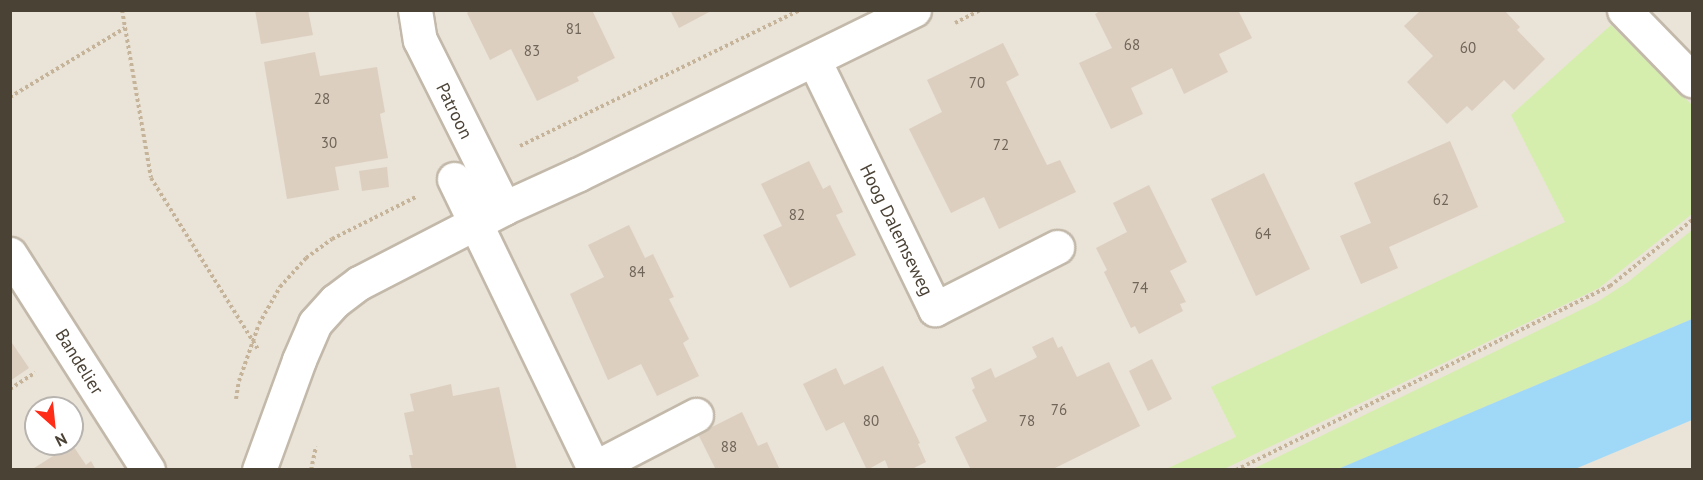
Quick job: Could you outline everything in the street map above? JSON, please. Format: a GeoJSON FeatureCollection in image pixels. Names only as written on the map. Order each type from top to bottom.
{"type":"FeatureCollection","features":[{"type":"Feature","properties":{"kind":"street","name":"Patroon"},"geometry":{"type":"LineString","coordinates":[[415,10],[420,40],[467,173],[504,208]]}},
{"type":"Feature","properties":{"kind":"street"},"geometry":{"type":"LineString","coordinates":[[260,470],[299,360],[315,324],[335,302],[359,283],[504,208],[914,10]]}},
{"type":"Feature","properties":{"kind":"street"},"geometry":{"type":"LineString","coordinates":[[1624,10],[1692,80]]}},
{"type":"Feature","properties":{"kind":"street","name":"Hoog Dalemseweg"},"geometry":{"type":"LineString","coordinates":[[814,60],[935,309],[1057,248]]}},
{"type":"Feature","properties":{"kind":"street"},"geometry":{"type":"LineString","coordinates":[[467,173],[475,224],[594,468],[696,415]]}},
{"type":"Feature","properties":{"kind":"street","name":"Bandelier"},"geometry":{"type":"LineString","coordinates":[[10,254],[148,470]]}},
{"type":"Feature","properties":{"kind":"path"},"geometry":{"type":"LineString","coordinates":[[122,10],[151,178],[253,341]]}},
{"type":"Feature","properties":{"kind":"path"},"geometry":{"type":"LineString","coordinates":[[467,173],[800,10]]}},
{"type":"Feature","properties":{"kind":"path"},"geometry":{"type":"LineString","coordinates":[[10,97],[125,28]]}},
{"type":"Feature","properties":{"kind":"path"},"geometry":{"type":"LineString","coordinates":[[1236,470],[1610,286],[1692,220]]}},
{"type":"Feature","properties":{"kind":"shaded area"},"geometry":{"type":"Polygon","coordinates":[[[10,11],[1692,11],[1692,469],[11,469],[10,11]]]}},
{"type":"Feature","properties":{"kind":"green space"},"geometry":{"type":"Polygon","coordinates":[[[1611,25],[1692,105],[1692,214],[1599,288],[1224,469],[1166,469],[1236,437],[1211,387],[1565,222],[1511,115],[1611,25]]]}},
{"type":"Feature","properties":{"kind":"green space"},"geometry":{"type":"Polygon","coordinates":[[[1692,230],[1692,319],[1338,469],[1251,470],[1597,302],[1628,282],[1692,230]]]}},
{"type":"Feature","properties":{"kind":"water"},"geometry":{"type":"Polygon","coordinates":[[[1692,319],[1692,420],[1575,469],[1338,469],[1692,319]]]}},
{"type":"Feature","properties":{"kind":"building"},"geometry":{"type":"Polygon","coordinates":[[[255,10],[308,10],[313,35],[261,44],[255,10]]]}},
{"type":"Feature","properties":{"kind":"building"},"geometry":{"type":"Polygon","coordinates":[[[471,10],[592,10],[615,58],[577,77],[579,81],[537,101],[511,49],[490,60],[467,13],[471,10]]]}},
{"type":"Feature","properties":{"kind":"building"},"geometry":{"type":"Polygon","coordinates":[[[670,10],[713,10],[679,28],[670,10]]]}},
{"type":"Feature","properties":{"kind":"building"},"geometry":{"type":"Polygon","coordinates":[[[1102,10],[1238,10],[1252,38],[1219,54],[1228,72],[1184,94],[1172,68],[1131,88],[1143,114],[1111,129],[1079,63],[1112,48],[1095,14],[1102,10]]]}},
{"type":"Feature","properties":{"kind":"building"},"geometry":{"type":"Polygon","coordinates":[[[1421,10],[1504,10],[1520,27],[1517,30],[1545,59],[1514,90],[1504,80],[1472,111],[1467,106],[1447,124],[1407,82],[1433,56],[1404,26],[1421,10]]]}},
{"type":"Feature","properties":{"kind":"building"},"geometry":{"type":"Polygon","coordinates":[[[1003,43],[1019,75],[1006,82],[1047,165],[1060,160],[1076,192],[999,229],[984,197],[951,213],[909,129],[942,112],[927,80],[1003,43]]]}},
{"type":"Feature","properties":{"kind":"building"},"geometry":{"type":"Polygon","coordinates":[[[315,52],[320,76],[377,67],[385,112],[380,114],[388,158],[335,167],[339,190],[287,199],[264,62],[315,52]]]}},
{"type":"Feature","properties":{"kind":"building"},"geometry":{"type":"Polygon","coordinates":[[[1450,141],[1478,207],[1389,247],[1398,268],[1361,284],[1340,236],[1371,223],[1354,183],[1450,141]]]}},
{"type":"Feature","properties":{"kind":"building"},"geometry":{"type":"Polygon","coordinates":[[[809,161],[823,189],[830,185],[843,212],[836,215],[856,255],[790,288],[763,235],[782,226],[761,184],[809,161]]]}},
{"type":"Feature","properties":{"kind":"building"},"geometry":{"type":"Polygon","coordinates":[[[387,167],[389,187],[362,191],[359,171],[387,167]]]}},
{"type":"Feature","properties":{"kind":"building"},"geometry":{"type":"Polygon","coordinates":[[[1264,173],[1310,269],[1256,296],[1211,199],[1264,173]]]}},
{"type":"Feature","properties":{"kind":"building"},"geometry":{"type":"Polygon","coordinates":[[[1149,185],[1187,262],[1170,271],[1186,302],[1180,304],[1183,311],[1139,334],[1135,326],[1131,328],[1104,272],[1107,270],[1096,248],[1127,232],[1113,203],[1149,185]]]}},
{"type":"Feature","properties":{"kind":"building"},"geometry":{"type":"Polygon","coordinates":[[[629,225],[645,258],[653,254],[674,297],[669,299],[689,339],[683,343],[699,376],[657,396],[641,364],[608,380],[570,294],[604,277],[588,245],[629,225]]]}},
{"type":"Feature","properties":{"kind":"building"},"geometry":{"type":"Polygon","coordinates":[[[1053,337],[1058,348],[1062,346],[1077,377],[1109,362],[1140,426],[1051,470],[971,470],[955,437],[987,421],[972,390],[975,388],[971,378],[991,368],[995,378],[1034,359],[1037,357],[1032,347],[1053,337]]]}},
{"type":"Feature","properties":{"kind":"building"},"geometry":{"type":"Polygon","coordinates":[[[10,340],[29,368],[10,381],[10,340]]]}},
{"type":"Feature","properties":{"kind":"building"},"geometry":{"type":"Polygon","coordinates":[[[1152,359],[1172,399],[1148,411],[1129,371],[1152,359]]]}},
{"type":"Feature","properties":{"kind":"building"},"geometry":{"type":"Polygon","coordinates":[[[883,366],[920,443],[918,444],[926,462],[910,470],[889,470],[885,460],[867,470],[844,422],[826,431],[803,384],[836,368],[844,385],[883,366]]]}},
{"type":"Feature","properties":{"kind":"building"},"geometry":{"type":"Polygon","coordinates":[[[451,384],[453,396],[499,387],[517,470],[412,470],[409,455],[413,455],[404,413],[414,411],[410,394],[451,384]]]}},
{"type":"Feature","properties":{"kind":"building"},"geometry":{"type":"Polygon","coordinates":[[[742,412],[758,446],[767,442],[780,470],[710,470],[715,468],[698,434],[742,412]]]}},
{"type":"Feature","properties":{"kind":"building"},"geometry":{"type":"Polygon","coordinates":[[[53,456],[80,456],[86,465],[91,461],[96,470],[31,470],[53,456]]]}}]}
